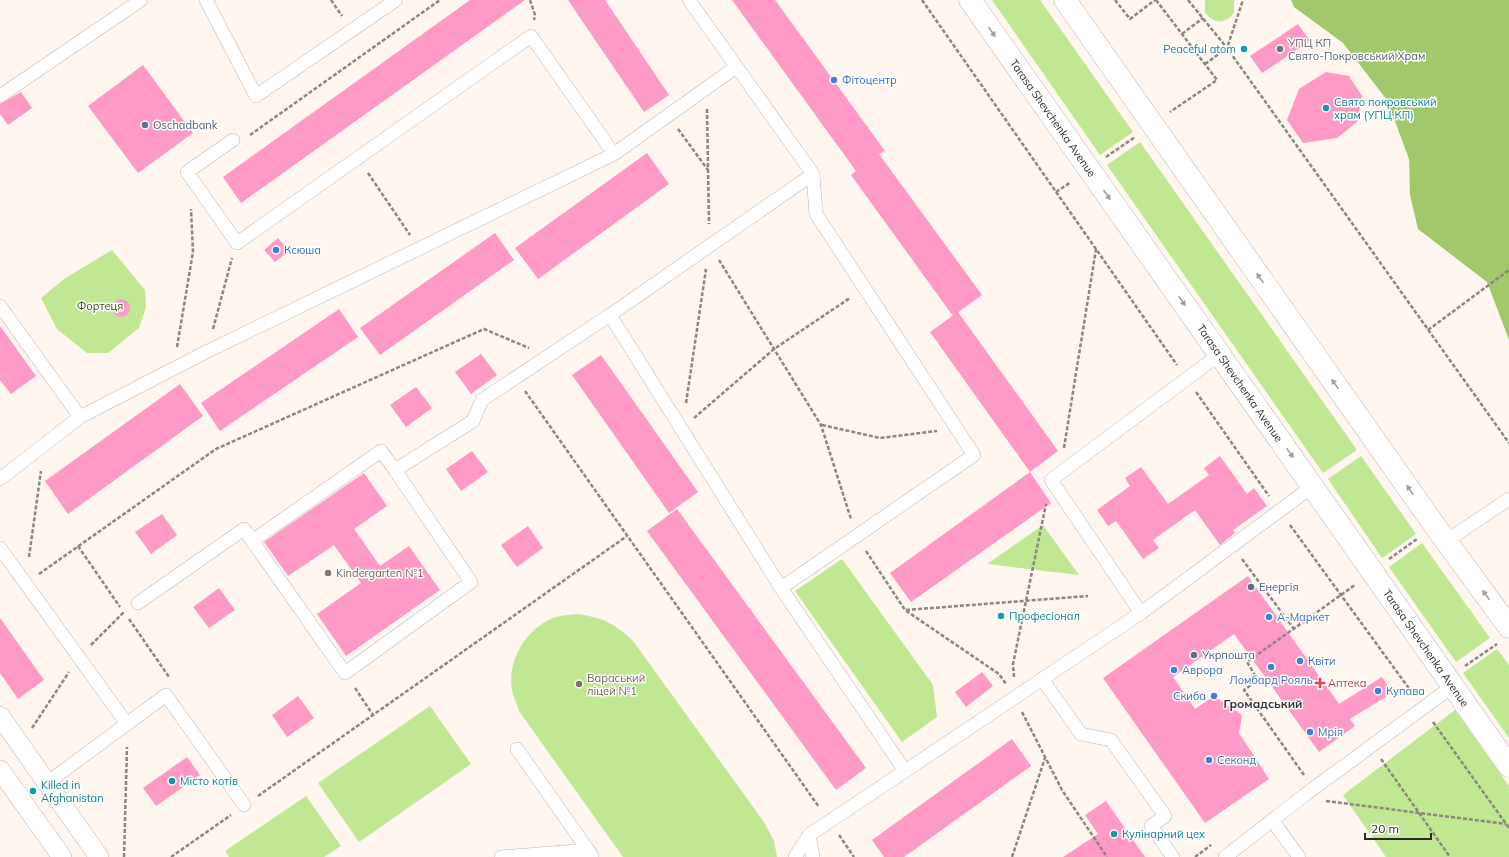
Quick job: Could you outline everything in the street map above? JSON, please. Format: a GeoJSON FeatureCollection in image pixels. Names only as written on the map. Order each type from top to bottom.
{"type":"FeatureCollection","features":[{"type":"Feature","properties":{"kind":"main road","name":"Tarasa Shevchenka Avenue"},"geometry":{"type":"LineString","coordinates":[[970,0],[1509,766]]}},
{"type":"Feature","properties":{"kind":"main road"},"geometry":{"type":"LineString","coordinates":[[1064,0],[1440,534],[1506,634]]}},
{"type":"Feature","properties":{"kind":"street"},"geometry":{"type":"LineString","coordinates":[[0,716],[99,857]]}},
{"type":"Feature","properties":{"kind":"street"},"geometry":{"type":"LineString","coordinates":[[0,770],[62,857]]}},
{"type":"Feature","properties":{"kind":"lane"},"geometry":{"type":"LineString","coordinates":[[0,96],[140,0]]}},
{"type":"Feature","properties":{"kind":"lane"},"geometry":{"type":"LineString","coordinates":[[206,0],[256,96],[396,0]]}},
{"type":"Feature","properties":{"kind":"lane"},"geometry":{"type":"LineString","coordinates":[[689,0],[813,174],[816,214],[974,455],[782,588]]}},
{"type":"Feature","properties":{"kind":"lane"},"geometry":{"type":"LineString","coordinates":[[233,140],[187,172],[237,242],[531,36],[614,154]]}},
{"type":"Feature","properties":{"kind":"lane"},"geometry":{"type":"LineString","coordinates":[[0,479],[80,417],[206,352],[614,154],[736,67]]}},
{"type":"Feature","properties":{"kind":"lane"},"geometry":{"type":"LineString","coordinates":[[395,470],[474,421],[482,400],[610,315],[813,174]]}},
{"type":"Feature","properties":{"kind":"lane"},"geometry":{"type":"LineString","coordinates":[[0,306],[80,417]]}},
{"type":"Feature","properties":{"kind":"lane"},"geometry":{"type":"LineString","coordinates":[[610,315],[782,588],[905,771]]}},
{"type":"Feature","properties":{"kind":"lane"},"geometry":{"type":"LineString","coordinates":[[1141,613],[1051,480],[1220,354]]}},
{"type":"Feature","properties":{"kind":"lane"},"geometry":{"type":"LineString","coordinates":[[138,603],[244,529],[252,541],[344,673],[471,582],[381,451],[252,541]]}},
{"type":"Feature","properties":{"kind":"lane"},"geometry":{"type":"LineString","coordinates":[[795,857],[809,836],[1141,613],[1313,486]]}},
{"type":"Feature","properties":{"kind":"lane"},"geometry":{"type":"LineString","coordinates":[[1440,534],[1509,499]]}},
{"type":"Feature","properties":{"kind":"lane"},"geometry":{"type":"LineString","coordinates":[[0,548],[127,724]]}},
{"type":"Feature","properties":{"kind":"lane"},"geometry":{"type":"LineString","coordinates":[[1042,679],[1081,734],[1111,740],[1165,816],[1151,826],[1173,857]]}},
{"type":"Feature","properties":{"kind":"lane"},"geometry":{"type":"LineString","coordinates":[[1224,857],[1313,788],[1423,708],[1450,682]]}},
{"type":"Feature","properties":{"kind":"lane"},"geometry":{"type":"LineString","coordinates":[[47,783],[166,695],[244,805]]}},
{"type":"Feature","properties":{"kind":"lane"},"geometry":{"type":"LineString","coordinates":[[517,749],[590,854]]}},
{"type":"Feature","properties":{"kind":"lane"},"geometry":{"type":"LineString","coordinates":[[1272,820],[1299,857]]}},
{"type":"Feature","properties":{"kind":"lane"},"geometry":{"type":"LineString","coordinates":[[809,836],[813,857]]}},
{"type":"Feature","properties":{"kind":"lane"},"geometry":{"type":"LineString","coordinates":[[501,857],[590,854]]}},
{"type":"Feature","properties":{"kind":"path"},"geometry":{"type":"LineString","coordinates":[[248,136],[440,0]]}},
{"type":"Feature","properties":{"kind":"path"},"geometry":{"type":"LineString","coordinates":[[922,0],[1279,511],[1509,828]]}},
{"type":"Feature","properties":{"kind":"path"},"geometry":{"type":"LineString","coordinates":[[1056,192],[1217,80],[1155,0],[1130,19],[1115,0]]}},
{"type":"Feature","properties":{"kind":"path"},"geometry":{"type":"LineString","coordinates":[[1188,0],[1227,48],[1509,443]]}},
{"type":"Feature","properties":{"kind":"path"},"geometry":{"type":"LineString","coordinates":[[1205,64],[1227,48],[1243,0]]}},
{"type":"Feature","properties":{"kind":"path"},"geometry":{"type":"LineString","coordinates":[[1182,34],[1203,18]]}},
{"type":"Feature","properties":{"kind":"path"},"geometry":{"type":"LineString","coordinates":[[682,429],[710,245],[706,88]]}},
{"type":"Feature","properties":{"kind":"path"},"geometry":{"type":"LineString","coordinates":[[668,116],[708,171]]}},
{"type":"Feature","properties":{"kind":"path"},"geometry":{"type":"LineString","coordinates":[[357,158],[420,249]]}},
{"type":"Feature","properties":{"kind":"path"},"geometry":{"type":"LineString","coordinates":[[173,369],[193,252],[190,177]]}},
{"type":"Feature","properties":{"kind":"path"},"geometry":{"type":"LineString","coordinates":[[206,352],[237,242]]}},
{"type":"Feature","properties":{"kind":"path"},"geometry":{"type":"LineString","coordinates":[[710,245],[821,425],[856,537],[905,610],[999,674],[1015,698],[1062,790],[1108,857]]}},
{"type":"Feature","properties":{"kind":"path"},"geometry":{"type":"LineString","coordinates":[[1015,698],[1013,664],[1051,480],[1065,446],[1096,249]]}},
{"type":"Feature","properties":{"kind":"path"},"geometry":{"type":"LineString","coordinates":[[1428,330],[1509,270]]}},
{"type":"Feature","properties":{"kind":"path"},"geometry":{"type":"LineString","coordinates":[[682,429],[774,349],[864,288]]}},
{"type":"Feature","properties":{"kind":"path"},"geometry":{"type":"LineString","coordinates":[[26,584],[216,449],[484,329],[548,356]]}},
{"type":"Feature","properties":{"kind":"path"},"geometry":{"type":"LineString","coordinates":[[515,378],[854,857]]}},
{"type":"Feature","properties":{"kind":"path"},"geometry":{"type":"LineString","coordinates":[[821,425],[880,438],[957,429]]}},
{"type":"Feature","properties":{"kind":"path"},"geometry":{"type":"LineString","coordinates":[[26,584],[39,474],[42,468]]}},
{"type":"Feature","properties":{"kind":"path"},"geometry":{"type":"LineString","coordinates":[[1440,534],[1373,571],[1341,596],[1248,662],[1258,680],[1244,690],[1322,800],[1506,824]]}},
{"type":"Feature","properties":{"kind":"path"},"geometry":{"type":"LineString","coordinates":[[171,857],[176,856],[244,805],[627,536]]}},
{"type":"Feature","properties":{"kind":"path"},"geometry":{"type":"LineString","coordinates":[[78,546],[172,682]]}},
{"type":"Feature","properties":{"kind":"path"},"geometry":{"type":"LineString","coordinates":[[1232,546],[1294,629]]}},
{"type":"Feature","properties":{"kind":"path"},"geometry":{"type":"LineString","coordinates":[[905,610],[1088,596]]}},
{"type":"Feature","properties":{"kind":"path"},"geometry":{"type":"LineString","coordinates":[[1450,682],[1506,634]]}},
{"type":"Feature","properties":{"kind":"path"},"geometry":{"type":"LineString","coordinates":[[344,673],[373,715]]}},
{"type":"Feature","properties":{"kind":"path"},"geometry":{"type":"LineString","coordinates":[[124,857],[127,724]]}},
{"type":"Feature","properties":{"kind":"path"},"geometry":{"type":"LineString","coordinates":[[1372,746],[1450,857]]}},
{"type":"Feature","properties":{"kind":"path"},"geometry":{"type":"LineString","coordinates":[[1012,857],[1045,758]]}},
{"type":"Feature","properties":{"kind":"green space"},"geometry":{"type":"Polygon","coordinates":[[[992,0],[1040,0],[1133,132],[1100,155],[992,0]]]}},
{"type":"Feature","properties":{"kind":"green space"},"geometry":{"type":"Polygon","coordinates":[[[1205,0],[1234,0],[1234,12],[1223,21],[1216,21],[1205,12],[1205,0]]]}},
{"type":"Feature","properties":{"kind":"green space"},"geometry":{"type":"Polygon","coordinates":[[[1291,0],[1509,0],[1509,340],[1487,282],[1418,229],[1410,195],[1409,159],[1387,100],[1343,43],[1294,7],[1291,0]]]}},
{"type":"Feature","properties":{"kind":"green space"},"geometry":{"type":"Polygon","coordinates":[[[1140,142],[1357,450],[1323,473],[1107,165],[1140,142]]]}},
{"type":"Feature","properties":{"kind":"green space","name":"Фортеця"},"geometry":{"type":"Polygon","coordinates":[[[112,250],[145,290],[146,307],[139,328],[108,353],[87,353],[57,329],[41,298],[64,279],[112,250]]]}},
{"type":"Feature","properties":{"kind":"green space"},"geometry":{"type":"Polygon","coordinates":[[[1361,456],[1416,534],[1382,558],[1328,479],[1361,456]]]}},
{"type":"Feature","properties":{"kind":"green space"},"geometry":{"type":"Polygon","coordinates":[[[1043,525],[1079,575],[987,564],[1043,525]]]}},
{"type":"Feature","properties":{"kind":"green space"},"geometry":{"type":"Polygon","coordinates":[[[1422,543],[1490,638],[1456,662],[1389,567],[1422,543]]]}},
{"type":"Feature","properties":{"kind":"green space"},"geometry":{"type":"Polygon","coordinates":[[[842,559],[933,685],[937,717],[902,742],[795,591],[842,559]]]}},
{"type":"Feature","properties":{"kind":"green space"},"geometry":{"type":"Polygon","coordinates":[[[578,614],[594,617],[608,622],[633,641],[764,822],[774,841],[777,857],[623,857],[519,711],[512,690],[511,678],[516,656],[528,636],[536,628],[556,617],[578,614]]]}},
{"type":"Feature","properties":{"kind":"green space"},"geometry":{"type":"Polygon","coordinates":[[[1497,649],[1509,665],[1509,738],[1463,673],[1497,649]]]}},
{"type":"Feature","properties":{"kind":"green space"},"geometry":{"type":"Polygon","coordinates":[[[430,706],[471,764],[359,842],[318,783],[430,706]]]}},
{"type":"Feature","properties":{"kind":"green space"},"geometry":{"type":"Polygon","coordinates":[[[1455,710],[1509,786],[1509,857],[1386,857],[1343,795],[1455,710]]]}},
{"type":"Feature","properties":{"kind":"green space"},"geometry":{"type":"Polygon","coordinates":[[[306,796],[341,846],[324,857],[229,857],[225,851],[306,796]]]}},
{"type":"Feature","properties":{"kind":"building"},"geometry":{"type":"Polygon","coordinates":[[[470,0],[525,0],[241,203],[223,177],[470,0]]]}},
{"type":"Feature","properties":{"kind":"building"},"geometry":{"type":"Polygon","coordinates":[[[568,0],[605,0],[669,95],[644,112],[568,0]]]}},
{"type":"Feature","properties":{"kind":"building"},"geometry":{"type":"Polygon","coordinates":[[[732,0],[775,0],[885,151],[879,154],[982,295],[953,316],[851,175],[856,171],[732,0]]]}},
{"type":"Feature","properties":{"kind":"building","name":"УПЦ КП Свято-Покровський Храм"},"geometry":{"type":"Polygon","coordinates":[[[1298,24],[1310,41],[1262,73],[1250,56],[1298,24]]]}},
{"type":"Feature","properties":{"kind":"building","name":"Oschadbank"},"geometry":{"type":"Polygon","coordinates":[[[143,65],[193,133],[138,173],[88,106],[143,65]]]}},
{"type":"Feature","properties":{"kind":"building","name":"Свято покровський храм (УПЦ КП)"},"geometry":{"type":"Polygon","coordinates":[[[1326,72],[1349,76],[1362,96],[1357,122],[1337,138],[1303,143],[1287,120],[1299,89],[1326,72]]]}},
{"type":"Feature","properties":{"kind":"building"},"geometry":{"type":"Polygon","coordinates":[[[21,92],[32,108],[8,125],[0,114],[0,104],[21,92]]]}},
{"type":"Feature","properties":{"kind":"building"},"geometry":{"type":"Polygon","coordinates":[[[647,153],[669,184],[538,279],[515,248],[647,153]]]}},
{"type":"Feature","properties":{"kind":"building"},"geometry":{"type":"Polygon","coordinates":[[[495,233],[514,260],[380,355],[360,328],[495,233]]]}},
{"type":"Feature","properties":{"kind":"building","name":"Ксюша"},"geometry":{"type":"Polygon","coordinates":[[[278,238],[289,251],[275,262],[264,250],[278,238]]]}},
{"type":"Feature","properties":{"kind":"building"},"geometry":{"type":"Polygon","coordinates":[[[121,299],[127,302],[130,308],[127,314],[121,317],[115,314],[112,308],[115,302],[121,299]]]}},
{"type":"Feature","properties":{"kind":"building"},"geometry":{"type":"Polygon","coordinates":[[[339,309],[358,337],[220,431],[201,403],[339,309]]]}},
{"type":"Feature","properties":{"kind":"building"},"geometry":{"type":"Polygon","coordinates":[[[958,312],[1058,451],[1030,472],[930,332],[958,312]]]}},
{"type":"Feature","properties":{"kind":"building"},"geometry":{"type":"Polygon","coordinates":[[[0,326],[36,376],[11,394],[0,380],[0,326]]]}},
{"type":"Feature","properties":{"kind":"building"},"geometry":{"type":"Polygon","coordinates":[[[481,354],[497,375],[471,394],[455,372],[481,354]]]}},
{"type":"Feature","properties":{"kind":"building"},"geometry":{"type":"Polygon","coordinates":[[[601,355],[698,492],[669,513],[572,375],[601,355]]]}},
{"type":"Feature","properties":{"kind":"building"},"geometry":{"type":"Polygon","coordinates":[[[180,384],[203,416],[68,514],[45,481],[180,384]]]}},
{"type":"Feature","properties":{"kind":"building"},"geometry":{"type":"Polygon","coordinates":[[[416,387],[432,408],[406,427],[390,405],[416,387]]]}},
{"type":"Feature","properties":{"kind":"building"},"geometry":{"type":"Polygon","coordinates":[[[472,451],[488,472],[461,491],[446,469],[472,451]]]}},
{"type":"Feature","properties":{"kind":"building"},"geometry":{"type":"Polygon","coordinates":[[[1220,456],[1247,494],[1254,488],[1267,506],[1233,530],[1235,533],[1220,545],[1195,510],[1153,540],[1159,548],[1143,559],[1116,521],[1108,526],[1097,510],[1130,486],[1125,478],[1141,467],[1168,504],[1209,475],[1204,468],[1220,456]]]}},
{"type":"Feature","properties":{"kind":"building"},"geometry":{"type":"Polygon","coordinates":[[[1030,472],[1051,503],[911,602],[890,573],[1030,472]]]}},
{"type":"Feature","properties":{"kind":"building"},"geometry":{"type":"Polygon","coordinates":[[[364,473],[387,506],[354,529],[380,566],[409,546],[440,590],[346,656],[317,614],[361,583],[334,545],[288,576],[264,542],[364,473]]]}},
{"type":"Feature","properties":{"kind":"building"},"geometry":{"type":"Polygon","coordinates":[[[677,509],[866,768],[836,790],[647,531],[677,509]]]}},
{"type":"Feature","properties":{"kind":"building"},"geometry":{"type":"Polygon","coordinates":[[[162,514],[177,535],[151,554],[135,532],[162,514]]]}},
{"type":"Feature","properties":{"kind":"building"},"geometry":{"type":"Polygon","coordinates":[[[528,526],[543,548],[517,567],[501,545],[528,526]]]}},
{"type":"Feature","properties":{"kind":"building"},"geometry":{"type":"Polygon","coordinates":[[[1248,576],[1339,704],[1382,677],[1392,693],[1350,719],[1355,726],[1319,752],[1234,634],[1173,677],[1195,709],[1214,696],[1242,715],[1239,733],[1269,779],[1205,823],[1103,678],[1248,576]]]}},
{"type":"Feature","properties":{"kind":"building"},"geometry":{"type":"Polygon","coordinates":[[[219,588],[235,610],[209,628],[193,607],[219,588]]]}},
{"type":"Feature","properties":{"kind":"building"},"geometry":{"type":"Polygon","coordinates":[[[0,618],[44,680],[18,699],[0,673],[0,618]]]}},
{"type":"Feature","properties":{"kind":"building"},"geometry":{"type":"Polygon","coordinates":[[[982,672],[993,686],[966,707],[955,692],[982,672]]]}},
{"type":"Feature","properties":{"kind":"building"},"geometry":{"type":"Polygon","coordinates":[[[298,696],[314,718],[287,737],[272,715],[298,696]]]}},
{"type":"Feature","properties":{"kind":"building"},"geometry":{"type":"Polygon","coordinates":[[[1012,739],[1031,766],[904,857],[884,857],[872,840],[1012,739]]]}},
{"type":"Feature","properties":{"kind":"building"},"geometry":{"type":"Polygon","coordinates":[[[187,757],[200,775],[156,806],[143,788],[187,757]]]}},
{"type":"Feature","properties":{"kind":"building","name":"Кулінарний цех"},"geometry":{"type":"Polygon","coordinates":[[[1106,801],[1145,857],[1063,857],[1098,834],[1085,815],[1106,801]]]}},
{"type":"Feature","properties":{"kind":"place","name":"Peaceful atom"},"geometry":{"type":"Point","coordinates":[1244,49]}},
{"type":"Feature","properties":{"kind":"place","name":"УПЦ КП Свято-Покровський Храм"},"geometry":{"type":"Point","coordinates":[1280,49]}},
{"type":"Feature","properties":{"kind":"place","name":"Фітоцентр"},"geometry":{"type":"Point","coordinates":[834,80]}},
{"type":"Feature","properties":{"kind":"place","name":"Свято покровський храм (УПЦ КП)"},"geometry":{"type":"Point","coordinates":[1326,108]}},
{"type":"Feature","properties":{"kind":"place","name":"Oschadbank"},"geometry":{"type":"Point","coordinates":[145,125]}},
{"type":"Feature","properties":{"kind":"place","name":"Ксюша"},"geometry":{"type":"Point","coordinates":[276,250]}},
{"type":"Feature","properties":{"kind":"place","name":"Kindergarten №1"},"geometry":{"type":"Point","coordinates":[328,573]}},
{"type":"Feature","properties":{"kind":"place","name":"Енергія"},"geometry":{"type":"Point","coordinates":[1251,587]}},
{"type":"Feature","properties":{"kind":"place","name":"Професіонал"},"geometry":{"type":"Point","coordinates":[1001,616]}},
{"type":"Feature","properties":{"kind":"place","name":"А-Маркет"},"geometry":{"type":"Point","coordinates":[1269,617]}},
{"type":"Feature","properties":{"kind":"place","name":"Укрпошта"},"geometry":{"type":"Point","coordinates":[1194,655]}},
{"type":"Feature","properties":{"kind":"place","name":"Квіти"},"geometry":{"type":"Point","coordinates":[1300,661]}},
{"type":"Feature","properties":{"kind":"place","name":"Ломбард Рояль"},"geometry":{"type":"Point","coordinates":[1271,667]}},
{"type":"Feature","properties":{"kind":"place","name":"Аврора"},"geometry":{"type":"Point","coordinates":[1174,670]}},
{"type":"Feature","properties":{"kind":"place","name":"Аптека"},"geometry":{"type":"Point","coordinates":[1320,683]}},
{"type":"Feature","properties":{"kind":"place","name":"Вараський ліцей №1"},"geometry":{"type":"Point","coordinates":[579,684]}},
{"type":"Feature","properties":{"kind":"place","name":"Купава"},"geometry":{"type":"Point","coordinates":[1378,691]}},
{"type":"Feature","properties":{"kind":"place","name":"Скиба"},"geometry":{"type":"Point","coordinates":[1214,696]}},
{"type":"Feature","properties":{"kind":"place","name":"Мрія"},"geometry":{"type":"Point","coordinates":[1310,732]}},
{"type":"Feature","properties":{"kind":"place","name":"Секонд"},"geometry":{"type":"Point","coordinates":[1209,760]}},
{"type":"Feature","properties":{"kind":"place","name":"Місто котів"},"geometry":{"type":"Point","coordinates":[172,781]}},
{"type":"Feature","properties":{"kind":"place","name":"Killed in Afghanistan"},"geometry":{"type":"Point","coordinates":[33,791]}},
{"type":"Feature","properties":{"kind":"place","name":"Кулінарний цех"},"geometry":{"type":"Point","coordinates":[1114,834]}},
{"type":"Feature","properties":{"kind":"district","name":"Громадський"},"geometry":{"type":"Point","coordinates":[1263,704]}}]}
